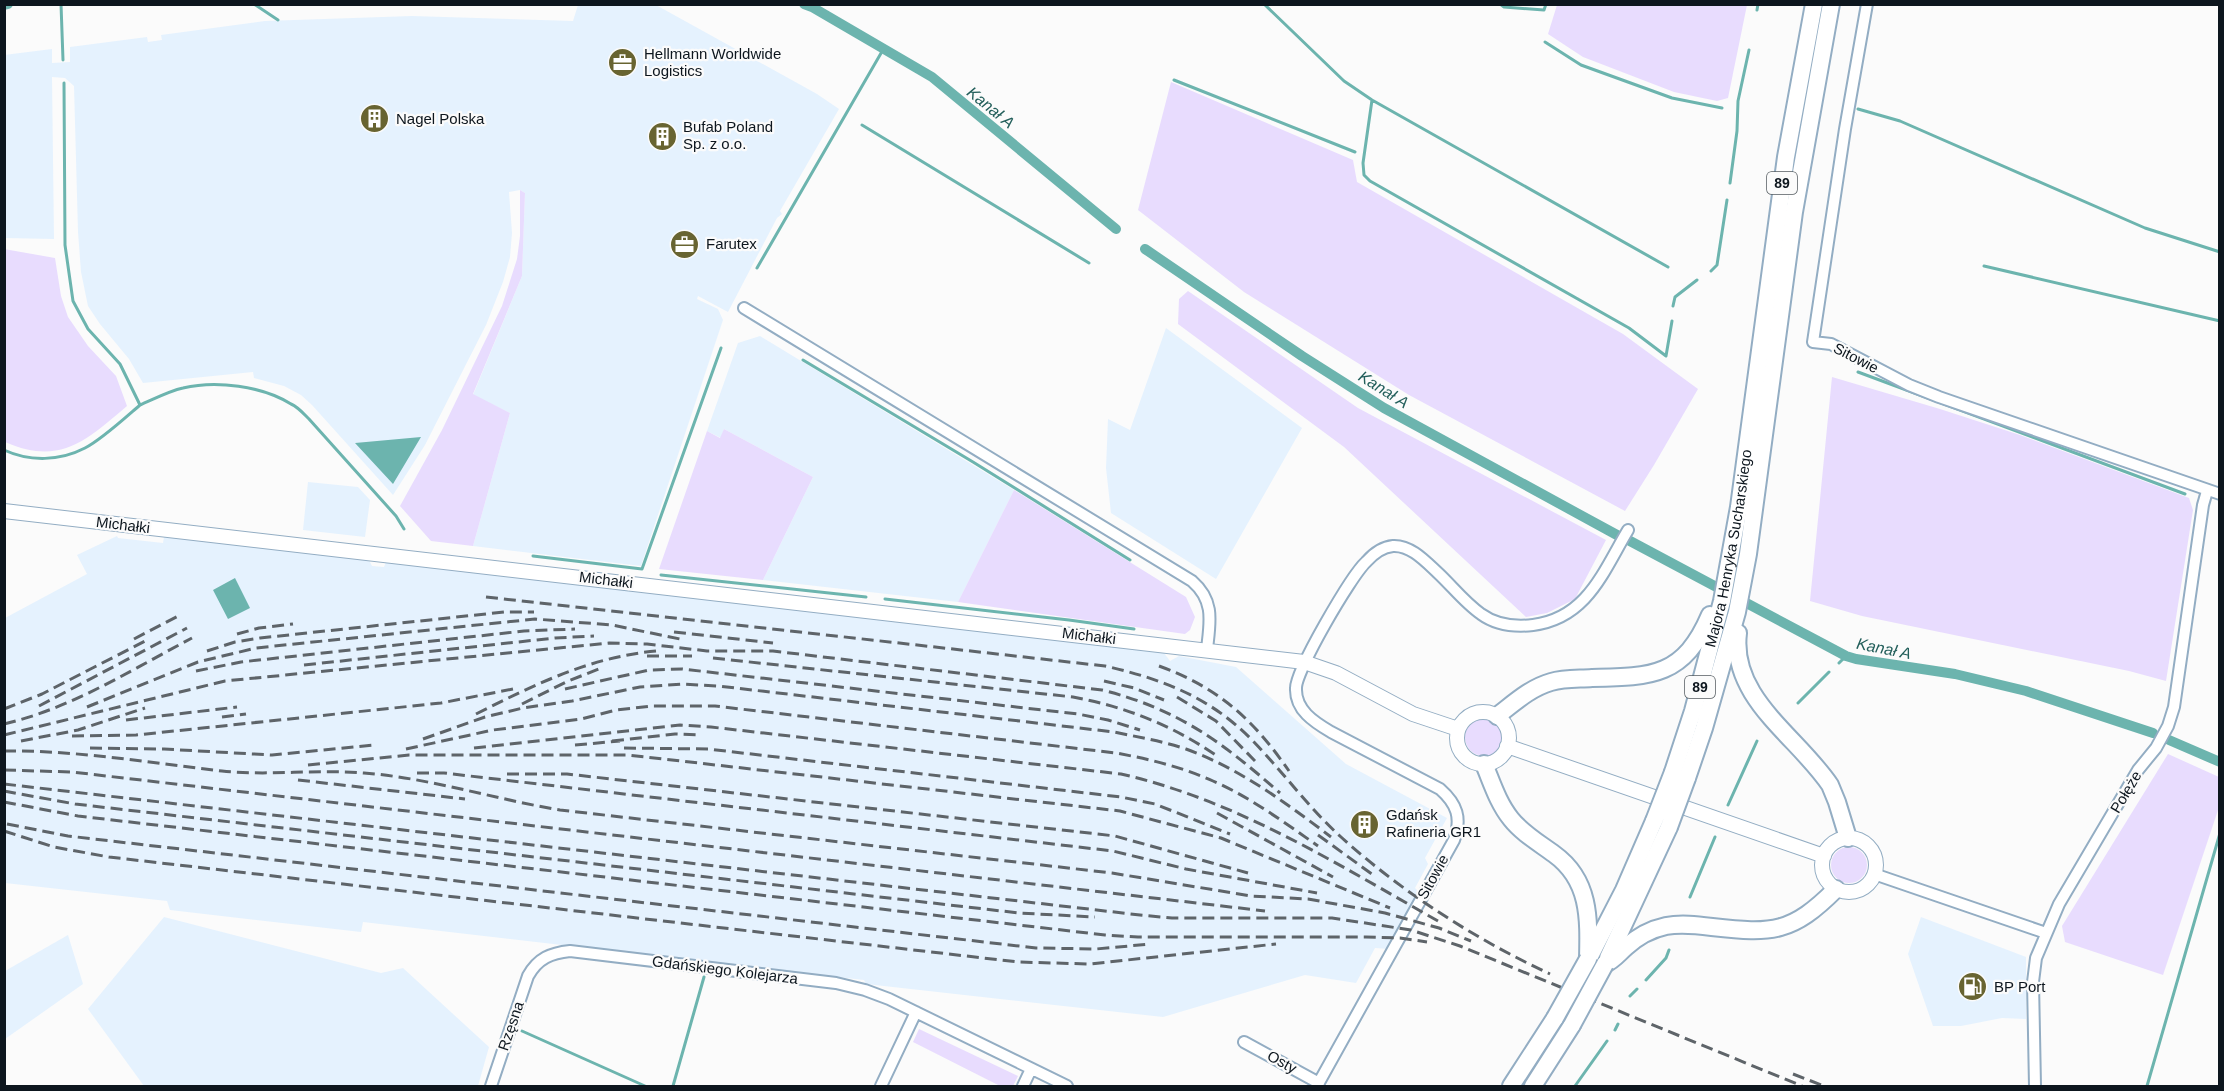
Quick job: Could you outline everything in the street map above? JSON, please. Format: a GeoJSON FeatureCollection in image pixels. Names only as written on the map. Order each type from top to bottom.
{"type":"FeatureCollection","features":[{"type":"Feature","properties":{"kind":"highway","name":"Majora Henryka Sucharskiego"},"geometry":{"type":"LineString","coordinates":[[1680,775],[1693,711],[1722,601],[1732,545],[1746,461],[1786,157],[1814,4]]}},
{"type":"Feature","properties":{"kind":"highway","name":"Majora Henryka Sucharskiego"},"geometry":{"type":"LineString","coordinates":[[1533,1086],[1572,1025],[1635,903],[1680,775],[1704,728],[1737,612],[1748,555],[1794,212],[1831,4]]}},
{"type":"Feature","properties":{"kind":"highway"},"geometry":{"type":"LineString","coordinates":[[1497,716],[1529,692],[1552,682],[1567,679],[1631,678],[1664,670],[1695,645],[1713,609],[1722,601]]}},
{"type":"Feature","properties":{"kind":"highway"},"geometry":{"type":"LineString","coordinates":[[1737,612],[1740,618],[1737,658],[1743,678],[1752,694],[1830,785],[1848,838]]}},
{"type":"Feature","properties":{"kind":"highway"},"geometry":{"type":"LineString","coordinates":[[1484,764],[1500,803],[1511,820],[1563,860],[1577,878],[1588,910],[1588,959]]}},
{"type":"Feature","properties":{"kind":"highway","name":"Majora Henryka Sucharskiego"},"geometry":{"type":"LineString","coordinates":[[1511,1086],[1555,1018],[1661,824]]}},
{"type":"Feature","properties":{"kind":"highway"},"geometry":{"type":"LineString","coordinates":[[1605,964],[1614,960],[1637,939],[1665,926],[1691,925],[1745,931],[1774,930],[1786,927],[1808,915],[1836,889]]}},
{"type":"Feature","properties":{"kind":"street","name":"Sitowie"},"geometry":{"type":"LineString","coordinates":[[1867,4],[1845,129],[1813,342],[1831,344],[1909,385],[1939,397],[2220,494]]}},
{"type":"Feature","properties":{"kind":"street"},"geometry":{"type":"LineString","coordinates":[[744,308],[1192,581],[1205,595],[1208,603],[1210,619],[1207,649]]}},
{"type":"Feature","properties":{"kind":"street","name":"Połęże"},"geometry":{"type":"LineString","coordinates":[[2035,1086],[2033,982],[2036,958],[2060,904],[2138,770],[2156,748],[2168,726],[2174,707],[2202,505],[2207,491]]}},
{"type":"Feature","properties":{"kind":"street","name":"Michałki"},"geometry":{"type":"LineString","coordinates":[[4,511],[1304,662]]}},
{"type":"Feature","properties":{"kind":"street","name":"Sitowie"},"geometry":{"type":"LineString","coordinates":[[1318,1085],[1454,840],[1459,827],[1457,810],[1450,798],[1440,789],[1331,732],[1310,718],[1302,709],[1296,688],[1304,662],[1354,577],[1366,561],[1380,550],[1393,546],[1406,548],[1419,556],[1480,614],[1498,623],[1520,626],[1548,623],[1575,609],[1592,591],[1628,530]]}},
{"type":"Feature","properties":{"kind":"street"},"geometry":{"type":"LineString","coordinates":[[1304,662],[1336,673],[1413,714],[1458,729]]}},
{"type":"Feature","properties":{"kind":"street"},"geometry":{"type":"LineString","coordinates":[[1484,712],[1497,716],[1506,726],[1508,733],[1508,746],[1501,757],[1484,764],[1476,763],[1462,754],[1458,746],[1458,729],[1466,718],[1471,714],[1484,712]]}},
{"type":"Feature","properties":{"kind":"street"},"geometry":{"type":"LineString","coordinates":[[1508,746],[1824,856]]}},
{"type":"Feature","properties":{"kind":"street"},"geometry":{"type":"LineString","coordinates":[[1848,838],[1859,840],[1872,852],[1876,863],[1871,880],[1862,889],[1849,892],[1836,889],[1824,875],[1822,862],[1831,846],[1848,838]]}},
{"type":"Feature","properties":{"kind":"street"},"geometry":{"type":"LineString","coordinates":[[1874,874],[2046,933]]}},
{"type":"Feature","properties":{"kind":"street","name":"Gdańskiego Kolejarza"},"geometry":{"type":"LineString","coordinates":[[533,967],[546,956],[570,951],[836,983],[889,999],[1066,1086]]}},
{"type":"Feature","properties":{"kind":"street","name":"Rzęsna"},"geometry":{"type":"LineString","coordinates":[[491,1086],[533,967]]}},
{"type":"Feature","properties":{"kind":"street"},"geometry":{"type":"LineString","coordinates":[[881,1086],[916,1012]]}},
{"type":"Feature","properties":{"kind":"street","name":"Osty"},"geometry":{"type":"LineString","coordinates":[[1244,1042],[1318,1085]]}},
{"type":"Feature","properties":{"kind":"street"},"geometry":{"type":"LineString","coordinates":[[1023,1086],[1031,1069]]}},
{"type":"Feature","properties":{"kind":"shaded area"},"geometry":{"type":"Polygon","coordinates":[[[578,5],[656,5],[817,94],[839,109],[780,211],[782,214],[777,218],[728,312],[698,296],[697,299],[718,309],[723,320],[641,566],[473,546],[510,413],[473,395],[522,276],[525,193],[520,190],[509,192],[512,233],[510,257],[486,325],[425,445],[393,495],[301,395],[284,386],[254,378],[253,372],[143,383],[129,359],[88,306],[81,272],[78,232],[74,86],[65,78],[52,77],[54,239],[5,238],[4,55],[52,49],[52,63],[70,62],[70,47],[147,37],[148,42],[162,40],[161,35],[265,21],[412,16],[573,21],[578,5]]]}},
{"type":"Feature","properties":{"kind":"shaded area"},"geometry":{"type":"Polygon","coordinates":[[[1557,5],[1747,5],[1728,98],[1717,101],[1674,92],[1583,57],[1548,34],[1557,5]]]}},
{"type":"Feature","properties":{"kind":"shaded area"},"geometry":{"type":"Polygon","coordinates":[[[1171,82],[1353,160],[1357,182],[1623,334],[1698,389],[1625,511],[1409,395],[1244,292],[1138,210],[1171,82]]]}},
{"type":"Feature","properties":{"kind":"shaded area"},"geometry":{"type":"Polygon","coordinates":[[[520,190],[525,193],[522,276],[473,394],[510,413],[473,546],[431,541],[400,506],[442,430],[502,306],[517,259],[520,236],[520,190]]]}},
{"type":"Feature","properties":{"kind":"shaded area"},"geometry":{"type":"Polygon","coordinates":[[[4,249],[55,258],[61,296],[68,317],[88,346],[116,376],[127,406],[98,430],[71,446],[42,451],[24,449],[5,442],[4,249]]]}},
{"type":"Feature","properties":{"kind":"shaded area"},"geometry":{"type":"Polygon","coordinates":[[[1188,291],[1358,408],[1606,540],[1575,599],[1547,613],[1526,617],[1344,447],[1178,324],[1179,299],[1188,291]]]}},
{"type":"Feature","properties":{"kind":"shaded area"},"geometry":{"type":"Polygon","coordinates":[[[1166,328],[1302,428],[1216,579],[1111,513],[1106,468],[1108,419],[1130,430],[1166,328]]]}},
{"type":"Feature","properties":{"kind":"shaded area"},"geometry":{"type":"Polygon","coordinates":[[[760,336],[1014,490],[958,602],[763,580],[813,477],[724,429],[721,438],[707,431],[738,343],[760,336]]]}},
{"type":"Feature","properties":{"kind":"shaded area"},"geometry":{"type":"Polygon","coordinates":[[[1832,377],[2020,435],[2189,498],[2193,510],[2166,681],[2129,671],[1862,616],[1810,601],[1832,377]]]}},
{"type":"Feature","properties":{"kind":"shaded area"},"geometry":{"type":"Polygon","coordinates":[[[724,429],[813,477],[763,580],[659,569],[707,431],[720,438],[724,429]]]}},
{"type":"Feature","properties":{"kind":"shaded area"},"geometry":{"type":"Polygon","coordinates":[[[308,482],[358,487],[370,500],[365,537],[303,530],[308,482]]]}},
{"type":"Feature","properties":{"kind":"shaded area"},"geometry":{"type":"Polygon","coordinates":[[[1014,490],[1186,597],[1195,617],[1190,630],[1185,634],[958,602],[1014,490]]]}},
{"type":"Feature","properties":{"kind":"shaded area"},"geometry":{"type":"Polygon","coordinates":[[[117,536],[118,538],[163,543],[164,537],[369,560],[372,566],[384,567],[386,562],[1164,653],[1170,661],[1179,656],[1236,667],[1346,764],[1447,818],[1425,858],[1428,864],[1415,888],[1419,892],[1389,949],[1375,948],[1356,983],[1305,975],[1163,1017],[866,984],[864,980],[363,922],[361,932],[170,910],[167,901],[5,883],[5,618],[87,574],[77,555],[117,536]]]}},
{"type":"Feature","properties":{"kind":"shaded area"},"geometry":{"type":"Polygon","coordinates":[[[1484,718],[1497,724],[1503,737],[1497,750],[1484,756],[1471,750],[1465,737],[1471,724],[1484,718]]]}},
{"type":"Feature","properties":{"kind":"shaded area"},"geometry":{"type":"Polygon","coordinates":[[[2168,754],[2219,777],[2220,804],[2163,975],[2065,942],[2062,926],[2168,754]]]}},
{"type":"Feature","properties":{"kind":"shaded area"},"geometry":{"type":"Polygon","coordinates":[[[1849,847],[1862,852],[1867,865],[1862,878],[1849,883],[1836,878],[1831,865],[1836,852],[1849,847]]]}},
{"type":"Feature","properties":{"kind":"shaded area"},"geometry":{"type":"Polygon","coordinates":[[[164,917],[381,973],[403,968],[489,1047],[478,1086],[144,1086],[88,1009],[164,917]]]}},
{"type":"Feature","properties":{"kind":"shaded area","name":"BP Port"},"geometry":{"type":"Polygon","coordinates":[[[1921,917],[2026,957],[2026,1019],[2002,1018],[1961,1026],[1933,1026],[1908,954],[1921,917]]]}},
{"type":"Feature","properties":{"kind":"shaded area"},"geometry":{"type":"Polygon","coordinates":[[[68,935],[83,984],[5,1039],[5,971],[68,935]]]}},
{"type":"Feature","properties":{"kind":"shaded area"},"geometry":{"type":"Polygon","coordinates":[[[919,1029],[1018,1076],[1013,1086],[1000,1086],[913,1042],[919,1029]]]}},
{"type":"Feature","properties":{"kind":"water"},"geometry":{"type":"Polygon","coordinates":[[[421,437],[393,484],[355,443],[421,437]]]}},
{"type":"Feature","properties":{"kind":"water"},"geometry":{"type":"Polygon","coordinates":[[[235,578],[250,608],[228,619],[213,590],[235,578]]]}},
{"type":"Feature","properties":{"kind":"waterway","name":"Kanał A"},"geometry":{"type":"LineString","coordinates":[[4,5],[8,4]]}},
{"type":"Feature","properties":{"kind":"waterway"},"geometry":{"type":"LineString","coordinates":[[61,4],[63,60]]}},
{"type":"Feature","properties":{"kind":"waterway"},"geometry":{"type":"LineString","coordinates":[[254,4],[278,20]]}},
{"type":"Feature","properties":{"kind":"waterway","name":"Kanał A"},"geometry":{"type":"LineString","coordinates":[[804,4],[932,77],[1116,229]]}},
{"type":"Feature","properties":{"kind":"waterway"},"geometry":{"type":"LineString","coordinates":[[1264,4],[1344,81],[1372,100],[1668,267]]}},
{"type":"Feature","properties":{"kind":"waterway"},"geometry":{"type":"LineString","coordinates":[[1500,4],[1504,7],[1544,10],[1546,4]]}},
{"type":"Feature","properties":{"kind":"waterway"},"geometry":{"type":"LineString","coordinates":[[1757,10],[1758,4]]}},
{"type":"Feature","properties":{"kind":"waterway"},"geometry":{"type":"LineString","coordinates":[[1545,42],[1581,65],[1672,98],[1722,108]]}},
{"type":"Feature","properties":{"kind":"waterway"},"geometry":{"type":"LineString","coordinates":[[757,268],[884,48]]}},
{"type":"Feature","properties":{"kind":"waterway"},"geometry":{"type":"LineString","coordinates":[[1730,183],[1737,131],[1738,101],[1749,50]]}},
{"type":"Feature","properties":{"kind":"waterway"},"geometry":{"type":"LineString","coordinates":[[1174,80],[1355,152]]}},
{"type":"Feature","properties":{"kind":"waterway"},"geometry":{"type":"LineString","coordinates":[[4,450],[34,458],[55,458],[75,452],[98,440],[140,405],[120,364],[88,329],[73,301],[65,245],[64,83]]}},
{"type":"Feature","properties":{"kind":"waterway"},"geometry":{"type":"LineString","coordinates":[[1372,100],[1363,163],[1364,175],[1370,181],[1629,328],[1666,356],[1672,321]]}},
{"type":"Feature","properties":{"kind":"waterway"},"geometry":{"type":"LineString","coordinates":[[1858,109],[1900,121],[2145,228],[2220,252]]}},
{"type":"Feature","properties":{"kind":"waterway"},"geometry":{"type":"LineString","coordinates":[[862,125],[1089,263]]}},
{"type":"Feature","properties":{"kind":"waterway"},"geometry":{"type":"LineString","coordinates":[[1711,271],[1717,265],[1727,200]]}},
{"type":"Feature","properties":{"kind":"waterway","name":"Kanał A"},"geometry":{"type":"LineString","coordinates":[[1145,249],[1302,356],[1384,408],[1617,535]]}},
{"type":"Feature","properties":{"kind":"waterway"},"geometry":{"type":"LineString","coordinates":[[1984,266],[2220,321]]}},
{"type":"Feature","properties":{"kind":"waterway"},"geometry":{"type":"LineString","coordinates":[[1673,306],[1675,297],[1697,280]]}},
{"type":"Feature","properties":{"kind":"waterway"},"geometry":{"type":"LineString","coordinates":[[533,556],[642,569],[721,348]]}},
{"type":"Feature","properties":{"kind":"waterway"},"geometry":{"type":"LineString","coordinates":[[803,360],[1130,560]]}},
{"type":"Feature","properties":{"kind":"waterway"},"geometry":{"type":"LineString","coordinates":[[1858,372],[2185,494]]}},
{"type":"Feature","properties":{"kind":"waterway"},"geometry":{"type":"LineString","coordinates":[[140,405],[178,389],[210,385],[238,386],[279,398],[296,407],[309,419],[396,516],[404,529]]}},
{"type":"Feature","properties":{"kind":"waterway","name":"Kanał A"},"geometry":{"type":"LineString","coordinates":[[1630,541],[1846,656],[1955,674],[2026,691],[2153,733]]}},
{"type":"Feature","properties":{"kind":"waterway"},"geometry":{"type":"LineString","coordinates":[[661,575],[866,597]]}},
{"type":"Feature","properties":{"kind":"waterway"},"geometry":{"type":"LineString","coordinates":[[885,599],[1134,629]]}},
{"type":"Feature","properties":{"kind":"waterway"},"geometry":{"type":"LineString","coordinates":[[1839,663],[1846,656]]}},
{"type":"Feature","properties":{"kind":"waterway"},"geometry":{"type":"LineString","coordinates":[[1798,703],[1829,672]]}},
{"type":"Feature","properties":{"kind":"waterway","name":"Kanał A"},"geometry":{"type":"LineString","coordinates":[[2169,740],[2220,762]]}},
{"type":"Feature","properties":{"kind":"waterway"},"geometry":{"type":"LineString","coordinates":[[1728,805],[1757,741]]}},
{"type":"Feature","properties":{"kind":"waterway"},"geometry":{"type":"LineString","coordinates":[[2147,1086],[2220,833]]}},
{"type":"Feature","properties":{"kind":"waterway"},"geometry":{"type":"LineString","coordinates":[[1690,897],[1715,837]]}},
{"type":"Feature","properties":{"kind":"waterway"},"geometry":{"type":"LineString","coordinates":[[1646,980],[1666,958],[1669,950]]}},
{"type":"Feature","properties":{"kind":"waterway"},"geometry":{"type":"LineString","coordinates":[[673,1086],[704,977]]}},
{"type":"Feature","properties":{"kind":"waterway"},"geometry":{"type":"LineString","coordinates":[[1630,996],[1637,989]]}},
{"type":"Feature","properties":{"kind":"waterway"},"geometry":{"type":"LineString","coordinates":[[1615,1030],[1618,1024]]}},
{"type":"Feature","properties":{"kind":"waterway"},"geometry":{"type":"LineString","coordinates":[[522,1031],[645,1086]]}},
{"type":"Feature","properties":{"kind":"waterway"},"geometry":{"type":"LineString","coordinates":[[1575,1086],[1607,1041]]}},
{"type":"Feature","properties":{"kind":"railway"},"geometry":{"type":"LineString","coordinates":[[486,597],[1105,666],[1146,677],[1202,701],[1236,725],[1329,826],[1389,877],[1467,930],[1550,974]]}},
{"type":"Feature","properties":{"kind":"railway"},"geometry":{"type":"LineString","coordinates":[[207,651],[235,642],[260,638],[504,612],[534,612]]}},
{"type":"Feature","properties":{"kind":"railway"},"geometry":{"type":"LineString","coordinates":[[134,639],[180,615]]}},
{"type":"Feature","properties":{"kind":"railway"},"geometry":{"type":"LineString","coordinates":[[87,707],[198,662],[256,648],[535,619],[612,625],[685,640]]}},
{"type":"Feature","properties":{"kind":"railway"},"geometry":{"type":"LineString","coordinates":[[237,634],[259,628],[293,624]]}},
{"type":"Feature","properties":{"kind":"railway"},"geometry":{"type":"LineString","coordinates":[[39,706],[187,628]]}},
{"type":"Feature","properties":{"kind":"railway"},"geometry":{"type":"LineString","coordinates":[[196,671],[241,662],[524,631],[575,629]]}},
{"type":"Feature","properties":{"kind":"railway"},"geometry":{"type":"LineString","coordinates":[[674,632],[773,643]]}},
{"type":"Feature","properties":{"kind":"railway"},"geometry":{"type":"LineString","coordinates":[[304,665],[555,638],[594,636]]}},
{"type":"Feature","properties":{"kind":"railway"},"geometry":{"type":"LineString","coordinates":[[4,724],[77,698],[192,638]]}},
{"type":"Feature","properties":{"kind":"railway"},"geometry":{"type":"LineString","coordinates":[[4,709],[42,694],[147,640]]}},
{"type":"Feature","properties":{"kind":"railway"},"geometry":{"type":"LineString","coordinates":[[4,735],[225,681],[609,643],[647,644],[707,651],[773,651],[1102,690],[1154,707],[1176,717],[1218,743],[1280,793]]}},
{"type":"Feature","properties":{"kind":"railway"},"geometry":{"type":"LineString","coordinates":[[476,714],[541,683],[585,666],[608,659],[656,651]]}},
{"type":"Feature","properties":{"kind":"railway"},"geometry":{"type":"LineString","coordinates":[[647,656],[692,656]]}},
{"type":"Feature","properties":{"kind":"railway"},"geometry":{"type":"LineString","coordinates":[[713,658],[1073,697],[1112,706],[1166,726],[1217,756]]}},
{"type":"Feature","properties":{"kind":"railway"},"geometry":{"type":"LineString","coordinates":[[1159,666],[1200,684],[1233,707],[1262,736],[1289,771]]}},
{"type":"Feature","properties":{"kind":"railway"},"geometry":{"type":"LineString","coordinates":[[522,704],[601,668]]}},
{"type":"Feature","properties":{"kind":"railway"},"geometry":{"type":"LineString","coordinates":[[565,689],[649,670],[682,669],[1078,714],[1140,730]]}},
{"type":"Feature","properties":{"kind":"railway"},"geometry":{"type":"LineString","coordinates":[[1104,681],[1134,688],[1164,700]]}},
{"type":"Feature","properties":{"kind":"railway"},"geometry":{"type":"LineString","coordinates":[[423,739],[485,717],[523,708],[640,687],[682,684],[718,686],[1114,732],[1159,741],[1206,757],[1243,776],[1331,837]]}},
{"type":"Feature","properties":{"kind":"railway"},"geometry":{"type":"LineString","coordinates":[[72,736],[136,735],[441,703],[513,689]]}},
{"type":"Feature","properties":{"kind":"railway"},"geometry":{"type":"LineString","coordinates":[[1177,697],[1216,721],[1255,761]]}},
{"type":"Feature","properties":{"kind":"railway"},"geometry":{"type":"LineString","coordinates":[[406,749],[493,730],[581,719],[616,710],[653,706],[715,706],[1116,753],[1141,758],[1189,772],[1227,787],[1318,846]]}},
{"type":"Feature","properties":{"kind":"railway"},"geometry":{"type":"LineString","coordinates":[[126,720],[237,707]]}},
{"type":"Feature","properties":{"kind":"railway"},"geometry":{"type":"LineString","coordinates":[[21,741],[78,730],[145,708]]}},
{"type":"Feature","properties":{"kind":"railway"},"geometry":{"type":"LineString","coordinates":[[222,717],[246,714]]}},
{"type":"Feature","properties":{"kind":"railway"},"geometry":{"type":"LineString","coordinates":[[474,748],[680,725],[1121,774],[1163,785],[1245,817],[1324,856],[1438,921]]}},
{"type":"Feature","properties":{"kind":"railway"},"geometry":{"type":"LineString","coordinates":[[612,741],[675,734],[700,735]]}},
{"type":"Feature","properties":{"kind":"railway"},"geometry":{"type":"LineString","coordinates":[[575,745],[620,741]]}},
{"type":"Feature","properties":{"kind":"railway"},"geometry":{"type":"LineString","coordinates":[[90,748],[164,749],[272,755],[374,745]]}},
{"type":"Feature","properties":{"kind":"railway"},"geometry":{"type":"LineString","coordinates":[[624,748],[708,749],[1121,797],[1155,804],[1230,834]]}},
{"type":"Feature","properties":{"kind":"railway"},"geometry":{"type":"LineString","coordinates":[[4,751],[86,755],[222,771],[346,772],[389,776],[560,810],[1112,873],[1251,896],[1308,899],[1385,913],[1439,928],[1471,941]]}},
{"type":"Feature","properties":{"kind":"railway"},"geometry":{"type":"LineString","coordinates":[[308,765],[409,755],[628,755],[1120,811],[1221,838],[1390,908]]}},
{"type":"Feature","properties":{"kind":"railway"},"geometry":{"type":"LineString","coordinates":[[4,770],[72,772],[1265,911]]}},
{"type":"Feature","properties":{"kind":"railway"},"geometry":{"type":"LineString","coordinates":[[417,773],[444,773],[1113,851],[1186,869],[1317,893]]}},
{"type":"Feature","properties":{"kind":"railway"},"geometry":{"type":"LineString","coordinates":[[507,774],[567,774],[1115,836],[1248,873]]}},
{"type":"Feature","properties":{"kind":"railway"},"geometry":{"type":"LineString","coordinates":[[298,780],[465,799]]}},
{"type":"Feature","properties":{"kind":"railway"},"geometry":{"type":"LineString","coordinates":[[4,784],[1140,915],[1172,918],[1332,918],[1411,930],[1460,946],[1802,1086]]}},
{"type":"Feature","properties":{"kind":"railway"},"geometry":{"type":"LineString","coordinates":[[4,791],[75,804],[1019,913],[1095,917]]}},
{"type":"Feature","properties":{"kind":"railway"},"geometry":{"type":"LineString","coordinates":[[4,802],[78,816],[1105,935],[1366,937],[1427,942]]}},
{"type":"Feature","properties":{"kind":"railway"},"geometry":{"type":"LineString","coordinates":[[1217,813],[1333,877]]}},
{"type":"Feature","properties":{"kind":"railway"},"geometry":{"type":"LineString","coordinates":[[7,824],[68,836],[1036,948],[1096,949],[1151,944]]}},
{"type":"Feature","properties":{"kind":"railway"},"geometry":{"type":"LineString","coordinates":[[4,831],[54,847],[109,857],[1018,962],[1090,964],[1276,944]]}},
{"type":"Feature","properties":{"kind":"railway"},"geometry":{"type":"LineString","coordinates":[[1318,835],[1376,877]]}},
{"type":"Feature","properties":{"kind":"railway"},"geometry":{"type":"LineString","coordinates":[[1793,1074],[1824,1086]]}},
{"type":"Feature","properties":{"kind":"place","name":"Hellmann Worldwide Logistics"},"geometry":{"type":"Point","coordinates":[623,63]}},
{"type":"Feature","properties":{"kind":"place","name":"Nagel Polska"},"geometry":{"type":"Point","coordinates":[375,119]}},
{"type":"Feature","properties":{"kind":"place","name":"Bufab Poland Sp. z o.o."},"geometry":{"type":"Point","coordinates":[662,136]}},
{"type":"Feature","properties":{"kind":"place","name":"Farutex"},"geometry":{"type":"Point","coordinates":[685,244]}},
{"type":"Feature","properties":{"kind":"place","name":"Gdańsk Rafineria GR1"},"geometry":{"type":"Point","coordinates":[1365,824]}},
{"type":"Feature","properties":{"kind":"place","name":"BP Port"},"geometry":{"type":"Point","coordinates":[1973,987]}}]}
